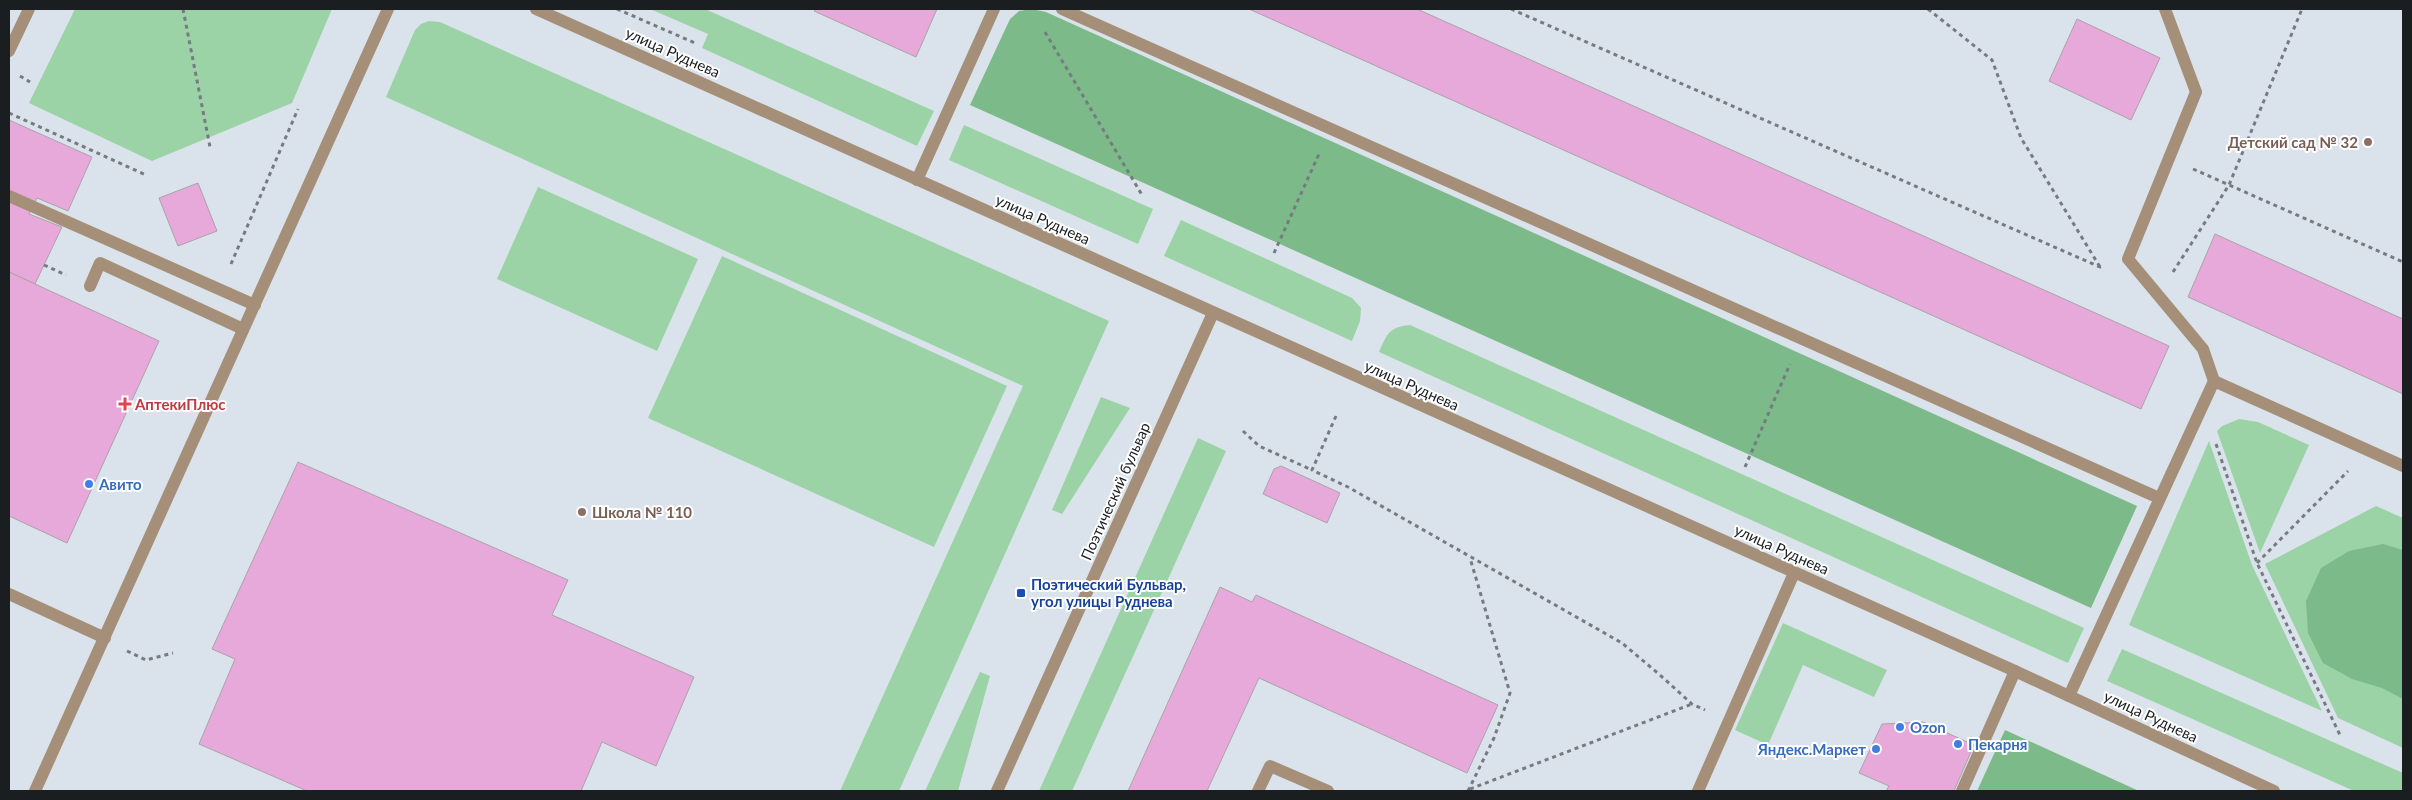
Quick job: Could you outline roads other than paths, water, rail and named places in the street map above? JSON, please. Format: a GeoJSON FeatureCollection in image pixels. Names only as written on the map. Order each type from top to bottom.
{"type":"FeatureCollection","features":[{"type":"Feature","properties":{"kind":"street"},"geometry":{"type":"LineString","coordinates":[[35,791],[388,9]]}},
{"type":"Feature","properties":{"kind":"street","name":"улица Руднева"},"geometry":{"type":"LineString","coordinates":[[536,9],[2015,671],[2274,791]]}},
{"type":"Feature","properties":{"kind":"street"},"geometry":{"type":"LineString","coordinates":[[917,180],[994,9]]}},
{"type":"Feature","properties":{"kind":"street"},"geometry":{"type":"LineString","coordinates":[[1062,9],[2159,498]]}},
{"type":"Feature","properties":{"kind":"street"},"geometry":{"type":"LineString","coordinates":[[2069,696],[2214,381],[2203,349],[2128,259],[2196,92],[2165,9]]}},
{"type":"Feature","properties":{"kind":"street"},"geometry":{"type":"LineString","coordinates":[[9,51],[24,11]]}},
{"type":"Feature","properties":{"kind":"street"},"geometry":{"type":"LineString","coordinates":[[9,196],[255,305]]}},
{"type":"Feature","properties":{"kind":"street"},"geometry":{"type":"LineString","coordinates":[[90,286],[100,263],[243,329]]}},
{"type":"Feature","properties":{"kind":"street","name":"Поэтический бульвар"},"geometry":{"type":"LineString","coordinates":[[997,791],[1212,313]]}},
{"type":"Feature","properties":{"kind":"street"},"geometry":{"type":"LineString","coordinates":[[2214,381],[2403,466]]}},
{"type":"Feature","properties":{"kind":"street"},"geometry":{"type":"LineString","coordinates":[[1698,791],[1794,573]]}},
{"type":"Feature","properties":{"kind":"street"},"geometry":{"type":"LineString","coordinates":[[9,594],[104,638]]}},
{"type":"Feature","properties":{"kind":"street"},"geometry":{"type":"LineString","coordinates":[[1962,791],[2015,671]]}},
{"type":"Feature","properties":{"kind":"street"},"geometry":{"type":"LineString","coordinates":[[1258,791],[1270,766],[1328,791]]}},
{"type":"Feature","properties":{"kind":"place","name":"Детский сад № 32"},"geometry":{"type":"Point","coordinates":[2368,142]}},
{"type":"Feature","properties":{"kind":"place","name":"АптекиПлюс"},"geometry":{"type":"Point","coordinates":[125,404]}},
{"type":"Feature","properties":{"kind":"place","name":"Авито"},"geometry":{"type":"Point","coordinates":[89,484]}},
{"type":"Feature","properties":{"kind":"place","name":"Школа № 110"},"geometry":{"type":"Point","coordinates":[582,512]}},
{"type":"Feature","properties":{"kind":"place","name":"Поэтический Бульвар, угол улицы Руднева"},"geometry":{"type":"Point","coordinates":[1021,593]}},
{"type":"Feature","properties":{"kind":"place","name":"Ozon"},"geometry":{"type":"Point","coordinates":[1900,727]}},
{"type":"Feature","properties":{"kind":"place","name":"Пекарня"},"geometry":{"type":"Point","coordinates":[1958,744]}},
{"type":"Feature","properties":{"kind":"place","name":"Яндекс.Маркет"},"geometry":{"type":"Point","coordinates":[1876,749]}}]}
